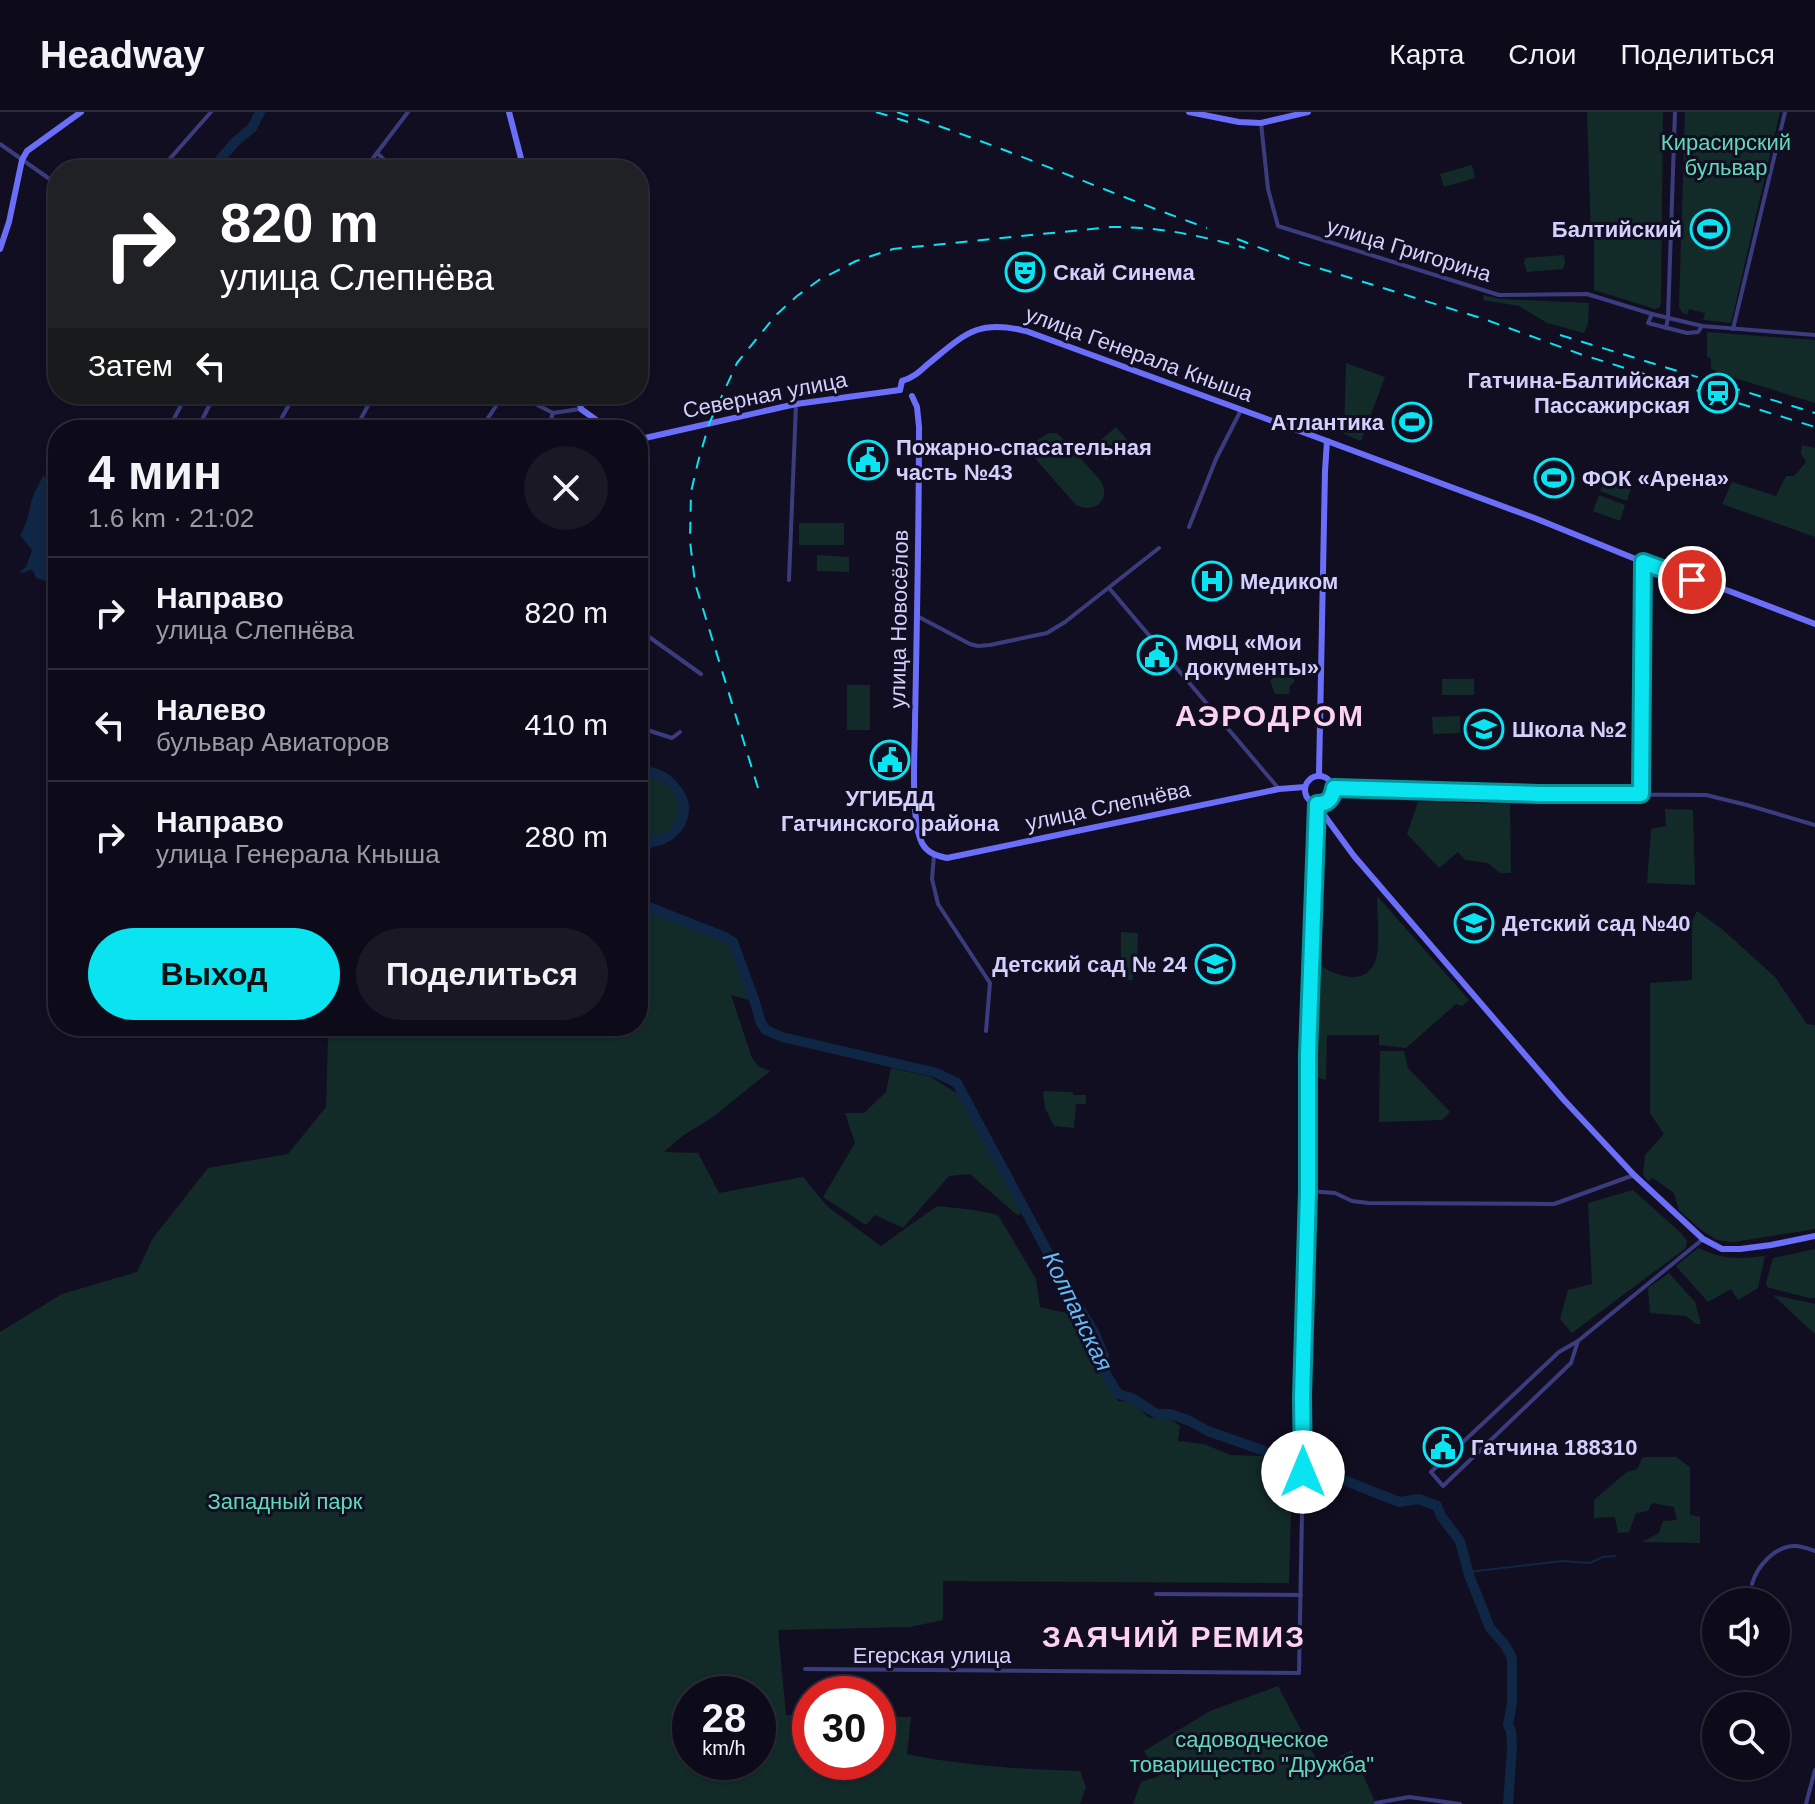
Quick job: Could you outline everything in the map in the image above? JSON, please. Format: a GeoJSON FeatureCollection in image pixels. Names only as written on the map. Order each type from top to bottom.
{"type":"FeatureCollection","features":[{"type":"Feature","properties":{"kind":"street"},"geometry":{"type":"LineString","coordinates":[[0,249],[22,160],[27,151],[81,112]]}},
{"type":"Feature","properties":{"kind":"street"},"geometry":{"type":"LineString","coordinates":[[169,160],[211,112]]}},
{"type":"Feature","properties":{"kind":"street"},"geometry":{"type":"LineString","coordinates":[[372,160],[408,112]]}},
{"type":"Feature","properties":{"kind":"street"},"geometry":{"type":"LineString","coordinates":[[509,112],[520,160]]}},
{"type":"Feature","properties":{"kind":"street"},"geometry":{"type":"LineString","coordinates":[[1189,112],[1261,123],[1308,112]]}},
{"type":"Feature","properties":{"kind":"street"},"geometry":{"type":"LineString","coordinates":[[1666,328],[1675,112]]}},
{"type":"Feature","properties":{"kind":"street"},"geometry":{"type":"LineString","coordinates":[[1733,329],[1785,112]]}},
{"type":"Feature","properties":{"kind":"street","name":"улица Григорина"},"geometry":{"type":"LineString","coordinates":[[1261,123],[1268,189],[1278,226],[1485,292],[1507,295],[1587,294],[1702,326],[1815,335]]}},
{"type":"Feature","properties":{"kind":"street"},"geometry":{"type":"LineString","coordinates":[[0,144],[48,178]]}},
{"type":"Feature","properties":{"kind":"street"},"geometry":{"type":"LineString","coordinates":[[377,153],[384,160]]}},
{"type":"Feature","properties":{"kind":"street"},"geometry":{"type":"LineString","coordinates":[[1652,314],[1648,323],[1666,328],[1694,334],[1702,326]]}},
{"type":"Feature","properties":{"kind":"street","name":"улица Генерала Кныша"},"geometry":{"type":"LineString","coordinates":[[900,390],[902,381],[914,388],[928,364],[970,332],[988,326],[1009,326],[1327,441],[1815,624]]}},
{"type":"Feature","properties":{"kind":"street"},"geometry":{"type":"LineString","coordinates":[[900,390],[906,397],[914,388]]}},
{"type":"Feature","properties":{"kind":"street","name":"улица Новосёлов"},"geometry":{"type":"LineString","coordinates":[[914,388],[919,427],[914,777],[918,830],[922,844],[934,855]]}},
{"type":"Feature","properties":{"kind":"street","name":"Северная улица"},"geometry":{"type":"LineString","coordinates":[[648,437],[796,404],[900,390]]}},
{"type":"Feature","properties":{"kind":"street"},"geometry":{"type":"LineString","coordinates":[[536,404],[553,413],[581,409]]}},
{"type":"Feature","properties":{"kind":"street"},"geometry":{"type":"LineString","coordinates":[[580,404],[581,409],[596,420]]}},
{"type":"Feature","properties":{"kind":"street"},"geometry":{"type":"LineString","coordinates":[[789,580],[796,404]]}},
{"type":"Feature","properties":{"kind":"street"},"geometry":{"type":"LineString","coordinates":[[1189,527],[1216,459],[1241,410]]}},
{"type":"Feature","properties":{"kind":"street"},"geometry":{"type":"LineString","coordinates":[[551,420],[553,413]]}},
{"type":"Feature","properties":{"kind":"street"},"geometry":{"type":"LineString","coordinates":[[1319,775],[1327,441]]}},
{"type":"Feature","properties":{"kind":"street"},"geometry":{"type":"LineString","coordinates":[[917,616],[978,646],[1047,633],[1159,548]]}},
{"type":"Feature","properties":{"kind":"street"},"geometry":{"type":"LineString","coordinates":[[1641,794],[1643,562]]}},
{"type":"Feature","properties":{"kind":"street"},"geometry":{"type":"LineString","coordinates":[[1109,588],[1279,789]]}},
{"type":"Feature","properties":{"kind":"street"},"geometry":{"type":"LineString","coordinates":[[648,636],[701,674]]}},
{"type":"Feature","properties":{"kind":"street"},"geometry":{"type":"LineString","coordinates":[[648,730],[672,738],[680,732]]}},
{"type":"Feature","properties":{"kind":"street"},"geometry":{"type":"LineString","coordinates":[[1319,775],[1326,777],[1334,788],[1333,796],[1319,804],[1310,801],[1305,787],[1319,775]]}},
{"type":"Feature","properties":{"kind":"street","name":"улица Слепнёва"},"geometry":{"type":"LineString","coordinates":[[934,855],[947,858],[1279,789],[1305,787]]}},
{"type":"Feature","properties":{"kind":"street"},"geometry":{"type":"LineString","coordinates":[[1334,788],[1706,795],[1815,825]]}},
{"type":"Feature","properties":{"kind":"street"},"geometry":{"type":"LineString","coordinates":[[1319,804],[1364,868],[1540,1073],[1634,1175],[1703,1239],[1722,1249],[1740,1249],[1815,1236]]}},
{"type":"Feature","properties":{"kind":"street"},"geometry":{"type":"LineString","coordinates":[[1156,1594],[1301,1595],[1308,1054],[1315,831],[1319,804]]}},
{"type":"Feature","properties":{"kind":"street"},"geometry":{"type":"LineString","coordinates":[[1315,831],[1324,823],[1332,826]]}},
{"type":"Feature","properties":{"kind":"street"},"geometry":{"type":"LineString","coordinates":[[934,855],[932,879],[938,904],[990,983],[986,1031]]}},
{"type":"Feature","properties":{"kind":"street"},"geometry":{"type":"LineString","coordinates":[[1308,1191],[1335,1193],[1359,1202],[1554,1204],[1634,1175]]}},
{"type":"Feature","properties":{"kind":"street"},"geometry":{"type":"LineString","coordinates":[[1578,1341],[1571,1363],[1443,1486],[1431,1472],[1559,1352],[1578,1341],[1703,1239]]}},
{"type":"Feature","properties":{"kind":"street"},"geometry":{"type":"LineString","coordinates":[[1752,1584],[1758,1568],[1775,1553],[1791,1546],[1815,1551]]}},
{"type":"Feature","properties":{"kind":"street","name":"Егерская улица"},"geometry":{"type":"LineString","coordinates":[[805,1669],[1299,1673],[1301,1595]]}},
{"type":"Feature","properties":{"kind":"street"},"geometry":{"type":"LineString","coordinates":[[1806,1804],[1815,1774]]}},
{"type":"Feature","properties":{"kind":"street"},"geometry":{"type":"LineString","coordinates":[[1376,1803],[1409,1797],[1460,1804]]}},
{"type":"Feature","properties":{"kind":"green space"},"geometry":{"type":"Polygon","coordinates":[[[1587,112],[1663,112],[1659,308],[1594,290],[1587,112]]]}},
{"type":"Feature","properties":{"kind":"green space","name":"Кирасирский бульвар"},"geometry":{"type":"Polygon","coordinates":[[[1685,112],[1780,112],[1731,323],[1703,320],[1705,313],[1689,309],[1687,315],[1679,307],[1685,112]]]}},
{"type":"Feature","properties":{"kind":"green space"},"geometry":{"type":"Polygon","coordinates":[[[1472,165],[1475,178],[1444,187],[1440,174],[1472,165]]]}},
{"type":"Feature","properties":{"kind":"green space"},"geometry":{"type":"Polygon","coordinates":[[[1564,255],[1563,269],[1527,272],[1524,263],[1525,258],[1564,255]]]}},
{"type":"Feature","properties":{"kind":"green space"},"geometry":{"type":"Polygon","coordinates":[[[1484,295],[1500,299],[1589,303],[1588,324],[1584,333],[1547,323],[1519,306],[1483,300],[1484,295]]]}},
{"type":"Feature","properties":{"kind":"green space"},"geometry":{"type":"Polygon","coordinates":[[[1707,332],[1815,340],[1815,403],[1711,369],[1711,359],[1707,357],[1707,332]]]}},
{"type":"Feature","properties":{"kind":"green space"},"geometry":{"type":"Polygon","coordinates":[[[1346,363],[1385,377],[1361,441],[1344,434],[1346,363]]]}},
{"type":"Feature","properties":{"kind":"green space"},"geometry":{"type":"Polygon","coordinates":[[[1116,427],[1128,441],[1106,460],[1094,446],[1116,427]]]}},
{"type":"Feature","properties":{"kind":"green space"},"geometry":{"type":"Polygon","coordinates":[[[1050,433],[1060,436],[1101,481],[1104,494],[1099,504],[1089,508],[1076,505],[1034,457],[1037,441],[1050,433]]]}},
{"type":"Feature","properties":{"kind":"green space"},"geometry":{"type":"Polygon","coordinates":[[[1802,445],[1815,448],[1815,537],[1722,504],[1732,482],[1776,496],[1786,476],[1794,476],[1806,462],[1801,453],[1802,445]]]}},
{"type":"Feature","properties":{"kind":"green space"},"geometry":{"type":"Polygon","coordinates":[[[1607,473],[1633,482],[1627,501],[1600,491],[1607,473]]]}},
{"type":"Feature","properties":{"kind":"green space"},"geometry":{"type":"Polygon","coordinates":[[[1599,495],[1625,505],[1620,521],[1593,511],[1599,495]]]}},
{"type":"Feature","properties":{"kind":"green space"},"geometry":{"type":"Polygon","coordinates":[[[799,523],[844,523],[844,545],[799,545],[799,523]]]}},
{"type":"Feature","properties":{"kind":"green space"},"geometry":{"type":"Polygon","coordinates":[[[817,555],[849,557],[849,572],[817,571],[817,555]]]}},
{"type":"Feature","properties":{"kind":"green space"},"geometry":{"type":"Polygon","coordinates":[[[1286,667],[1290,668],[1295,681],[1290,686],[1289,694],[1275,694],[1270,681],[1286,667]]]}},
{"type":"Feature","properties":{"kind":"green space"},"geometry":{"type":"Polygon","coordinates":[[[1442,679],[1474,679],[1474,695],[1442,695],[1442,679]]]}},
{"type":"Feature","properties":{"kind":"green space"},"geometry":{"type":"Polygon","coordinates":[[[847,685],[870,685],[870,730],[847,730],[847,685]]]}},
{"type":"Feature","properties":{"kind":"green space"},"geometry":{"type":"Polygon","coordinates":[[[1460,716],[1460,733],[1433,734],[1432,717],[1460,716]]]}},
{"type":"Feature","properties":{"kind":"green space"},"geometry":{"type":"Polygon","coordinates":[[[648,771],[669,780],[679,791],[684,805],[678,826],[668,835],[648,843],[648,771]]]}},
{"type":"Feature","properties":{"kind":"green space"},"geometry":{"type":"Polygon","coordinates":[[[1418,802],[1510,804],[1511,873],[1500,873],[1488,863],[1465,860],[1458,852],[1439,868],[1407,834],[1418,802]]]}},
{"type":"Feature","properties":{"kind":"green space"},"geometry":{"type":"Polygon","coordinates":[[[1665,809],[1693,810],[1695,885],[1647,883],[1651,829],[1666,826],[1665,809]]]}},
{"type":"Feature","properties":{"kind":"green space"},"geometry":{"type":"Polygon","coordinates":[[[1377,896],[1469,1000],[1462,1006],[1456,1004],[1406,1048],[1379,1045],[1379,1035],[1327,1035],[1326,1080],[1315,1077],[1318,964],[1350,977],[1366,974],[1372,968],[1378,946],[1377,896]]]}},
{"type":"Feature","properties":{"kind":"green space","name":"Западный парк"},"geometry":{"type":"Polygon","coordinates":[[[648,907],[725,937],[733,942],[755,1002],[731,995],[752,1058],[758,1066],[770,1071],[664,1152],[698,1153],[719,1193],[803,1177],[828,1207],[881,1246],[937,1206],[998,1215],[1036,1279],[1040,1307],[1071,1314],[1102,1350],[1103,1374],[1118,1401],[1133,1402],[1149,1418],[1170,1419],[1180,1426],[1178,1441],[1204,1444],[1230,1455],[1262,1456],[1292,1469],[1289,1583],[943,1581],[943,1620],[910,1627],[778,1630],[786,1715],[792,1715],[792,1780],[896,1780],[896,1717],[911,1717],[907,1754],[993,1766],[1080,1771],[1086,1787],[1080,1804],[0,1804],[0,1332],[62,1294],[137,1272],[153,1238],[208,1168],[288,1154],[326,1107],[328,1036],[648,1036],[648,907]]]}},
{"type":"Feature","properties":{"kind":"green space"},"geometry":{"type":"Polygon","coordinates":[[[1697,911],[1775,977],[1807,1024],[1815,1025],[1815,1229],[1734,1242],[1717,1240],[1679,1210],[1674,1193],[1653,1178],[1648,1181],[1643,1175],[1645,1155],[1664,1134],[1650,1113],[1650,983],[1692,980],[1692,921],[1697,911]]]}},
{"type":"Feature","properties":{"kind":"green space"},"geometry":{"type":"Polygon","coordinates":[[[1121,932],[1138,933],[1137,972],[1133,973],[1133,980],[1121,980],[1121,932]]]}},
{"type":"Feature","properties":{"kind":"green space"},"geometry":{"type":"Polygon","coordinates":[[[1380,1051],[1404,1051],[1408,1068],[1450,1112],[1442,1120],[1379,1122],[1380,1051]]]}},
{"type":"Feature","properties":{"kind":"green space"},"geometry":{"type":"Polygon","coordinates":[[[891,1068],[931,1077],[961,1096],[1023,1213],[1017,1215],[970,1174],[949,1176],[903,1228],[875,1215],[866,1225],[823,1197],[855,1143],[845,1113],[864,1113],[886,1092],[891,1068]]]}},
{"type":"Feature","properties":{"kind":"green space"},"geometry":{"type":"Polygon","coordinates":[[[1043,1091],[1086,1095],[1086,1104],[1076,1104],[1074,1128],[1054,1126],[1045,1108],[1043,1091]]]}},
{"type":"Feature","properties":{"kind":"green space"},"geometry":{"type":"Polygon","coordinates":[[[1633,1190],[1681,1233],[1687,1241],[1686,1248],[1572,1333],[1560,1319],[1568,1290],[1592,1284],[1588,1203],[1633,1190]]]}},
{"type":"Feature","properties":{"kind":"green space"},"geometry":{"type":"Polygon","coordinates":[[[1698,1248],[1731,1258],[1765,1256],[1758,1288],[1738,1300],[1731,1289],[1708,1302],[1676,1266],[1698,1248]]]}},
{"type":"Feature","properties":{"kind":"green space"},"geometry":{"type":"Polygon","coordinates":[[[1815,1249],[1815,1298],[1767,1287],[1773,1258],[1815,1249]]]}},
{"type":"Feature","properties":{"kind":"green space"},"geometry":{"type":"Polygon","coordinates":[[[1669,1273],[1695,1302],[1701,1324],[1686,1316],[1650,1313],[1648,1288],[1669,1273]]]}},
{"type":"Feature","properties":{"kind":"green space"},"geometry":{"type":"Polygon","coordinates":[[[1773,1295],[1815,1304],[1815,1334],[1773,1295]]]}},
{"type":"Feature","properties":{"kind":"green space"},"geometry":{"type":"Polygon","coordinates":[[[1643,1457],[1676,1457],[1690,1467],[1690,1515],[1700,1517],[1700,1543],[1642,1542],[1659,1533],[1663,1521],[1677,1520],[1674,1507],[1652,1503],[1648,1511],[1636,1513],[1629,1532],[1618,1533],[1615,1517],[1594,1518],[1594,1500],[1627,1472],[1637,1469],[1643,1457]]]}},
{"type":"Feature","properties":{"kind":"green space","name":"садоводческое товарищество \"Дружба\""},"geometry":{"type":"Polygon","coordinates":[[[1278,1686],[1320,1766],[1352,1750],[1376,1804],[1133,1804],[1141,1782],[1159,1776],[1144,1751],[1210,1711],[1278,1686]]]}},
{"type":"Feature","properties":{"kind":"water"},"geometry":{"type":"Polygon","coordinates":[[[43,475],[48,482],[48,584],[36,578],[33,571],[19,572],[26,567],[32,550],[20,535],[43,475]]]}},
{"type":"Feature","properties":{"kind":"waterway","name":"Колпанская"},"geometry":{"type":"LineString","coordinates":[[220,160],[252,128],[260,112]]}},
{"type":"Feature","properties":{"kind":"waterway","name":"Колпанская"},"geometry":{"type":"LineString","coordinates":[[47,493],[48,488]]}},
{"type":"Feature","properties":{"kind":"waterway","name":"Колпанская"},"geometry":{"type":"LineString","coordinates":[[648,772],[664,778],[676,789],[684,811],[674,831],[648,844]]}},
{"type":"Feature","properties":{"kind":"waterway","name":"Колпанская"},"geometry":{"type":"LineString","coordinates":[[648,907],[733,942],[766,1030],[782,1037],[937,1073],[957,1083],[1068,1290],[1094,1332],[1104,1356],[1105,1372],[1118,1394],[1132,1398],[1157,1414],[1170,1414],[1190,1421],[1208,1431],[1399,1502],[1419,1499],[1437,1506],[1460,1541],[1469,1575],[1490,1628],[1512,1658],[1512,1703],[1508,1725],[1512,1748],[1508,1804]]}},
{"type":"Feature","properties":{"kind":"waterway"},"geometry":{"type":"LineString","coordinates":[[1468,1572],[1563,1561],[1590,1563],[1615,1556]]}},
{"type":"Feature","properties":{"kind":"railway"},"geometry":{"type":"LineString","coordinates":[[876,112],[908,122]]}},
{"type":"Feature","properties":{"kind":"railway"},"geometry":{"type":"LineString","coordinates":[[897,112],[1207,228]]}},
{"type":"Feature","properties":{"kind":"railway"},"geometry":{"type":"LineString","coordinates":[[758,788],[695,583],[690,541],[691,492],[709,424],[737,363],[776,315],[819,280],[856,261],[893,249],[1111,227],[1179,233],[1245,248]]}},
{"type":"Feature","properties":{"kind":"railway"},"geometry":{"type":"LineString","coordinates":[[1237,239],[1292,260],[1484,319],[1580,354],[1815,427]]}},
{"type":"Feature","properties":{"kind":"railway"},"geometry":{"type":"LineString","coordinates":[[1560,335],[1815,413]]}},
{"type":"Feature","properties":{"kind":"place","name":"Балтийский"},"geometry":{"type":"Point","coordinates":[1710,229]}},
{"type":"Feature","properties":{"kind":"place","name":"Скай Синема"},"geometry":{"type":"Point","coordinates":[1025,272]}},
{"type":"Feature","properties":{"kind":"place","name":"Гатчина-Балтийская Пассажирская"},"geometry":{"type":"Point","coordinates":[1718,393]}},
{"type":"Feature","properties":{"kind":"place","name":"Атлантика"},"geometry":{"type":"Point","coordinates":[1412,422]}},
{"type":"Feature","properties":{"kind":"place","name":"Пожарно-спасательная часть №43"},"geometry":{"type":"Point","coordinates":[868,460]}},
{"type":"Feature","properties":{"kind":"place","name":"ФОК «Арена»"},"geometry":{"type":"Point","coordinates":[1554,478]}},
{"type":"Feature","properties":{"kind":"place","name":"Медиком"},"geometry":{"type":"Point","coordinates":[1212,581]}},
{"type":"Feature","properties":{"kind":"place","name":"МФЦ «Мои документы»"},"geometry":{"type":"Point","coordinates":[1157,655]}},
{"type":"Feature","properties":{"kind":"place","name":"Школа №2"},"geometry":{"type":"Point","coordinates":[1484,729]}},
{"type":"Feature","properties":{"kind":"place","name":"УГИБДД Гатчинского района"},"geometry":{"type":"Point","coordinates":[890,760]}},
{"type":"Feature","properties":{"kind":"place","name":"Детский сад №40"},"geometry":{"type":"Point","coordinates":[1474,923]}},
{"type":"Feature","properties":{"kind":"place","name":"Детский сад № 24"},"geometry":{"type":"Point","coordinates":[1215,964]}},
{"type":"Feature","properties":{"kind":"place","name":"Гатчина 188310"},"geometry":{"type":"Point","coordinates":[1443,1447]}},
{"type":"Feature","properties":{"kind":"district","name":"АЭРОДРОМ"},"geometry":{"type":"Point","coordinates":[1270,715]}},
{"type":"Feature","properties":{"kind":"district","name":"ЗАЯЧИЙ РЕМИЗ"},"geometry":{"type":"Point","coordinates":[1174,1636]}},
{"type":"Feature","properties":{"kind":"route"},"geometry":{"type":"LineString","coordinates":[[1303,1472],[1308,1054],[1317,804],[1328,801],[1333,796],[1334,788],[1641,794],[1643,562],[1692,580]]}}]}
